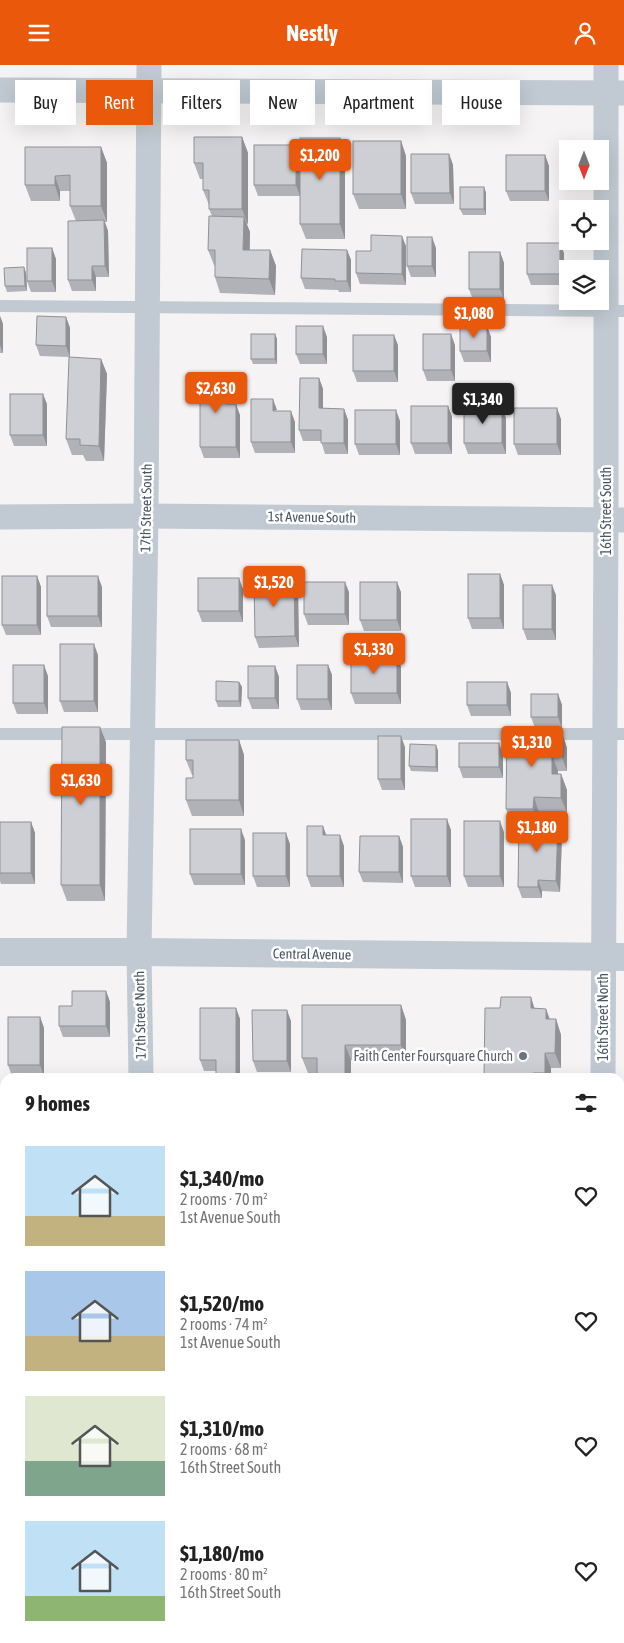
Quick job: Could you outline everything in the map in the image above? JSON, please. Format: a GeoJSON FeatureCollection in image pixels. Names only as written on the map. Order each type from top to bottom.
{"type":"FeatureCollection","features":[{"type":"Feature","properties":{"kind":"street","name":"17th Street South"},"geometry":{"type":"LineString","coordinates":[[149,65],[149,80]]}},
{"type":"Feature","properties":{"kind":"street","name":"16th Street South"},"geometry":{"type":"LineString","coordinates":[[606,65],[615,93],[614,957]]}},
{"type":"Feature","properties":{"kind":"street"},"geometry":{"type":"LineString","coordinates":[[0,90],[86,90]]}},
{"type":"Feature","properties":{"kind":"street"},"geometry":{"type":"LineString","coordinates":[[153,90],[615,93]]}},
{"type":"Feature","properties":{"kind":"street","name":"17th Street South"},"geometry":{"type":"LineString","coordinates":[[139,951],[146,516],[149,125]]}},
{"type":"Feature","properties":{"kind":"street","name":"1st Avenue South"},"geometry":{"type":"LineString","coordinates":[[0,517],[146,516],[615,520]]}},
{"type":"Feature","properties":{"kind":"street","name":"Central Avenue"},"geometry":{"type":"LineString","coordinates":[[0,952],[139,951],[614,957]]}},
{"type":"Feature","properties":{"kind":"street","name":"17th Street North"},"geometry":{"type":"LineString","coordinates":[[139,951],[141,1073]]}},
{"type":"Feature","properties":{"kind":"street","name":"16th Street North"},"geometry":{"type":"LineString","coordinates":[[603,1073],[614,957]]}},
{"type":"Feature","properties":{"kind":"lane"},"geometry":{"type":"LineString","coordinates":[[0,306],[615,311]]}},
{"type":"Feature","properties":{"kind":"lane"},"geometry":{"type":"LineString","coordinates":[[0,734],[614,734]]}},
{"type":"Feature","properties":{"kind":"building"},"geometry":{"type":"Polygon","coordinates":[[[194,137],[242,137],[242,209],[209,209],[209,190],[203,190],[203,163],[194,163],[194,137]]]}},
{"type":"Feature","properties":{"kind":"building"},"geometry":{"type":"Polygon","coordinates":[[[300,138],[340,138],[340,224],[300,224],[300,138]]]}},
{"type":"Feature","properties":{"kind":"building"},"geometry":{"type":"Polygon","coordinates":[[[353,141],[401,141],[401,194],[353,194],[353,141]]]}},
{"type":"Feature","properties":{"kind":"building"},"geometry":{"type":"Polygon","coordinates":[[[254,145],[296,145],[296,185],[254,185],[254,145]]]}},
{"type":"Feature","properties":{"kind":"building"},"geometry":{"type":"Polygon","coordinates":[[[25,147],[101,147],[101,206],[70,206],[70,175],[55,176],[55,185],[25,185],[25,147]]]}},
{"type":"Feature","properties":{"kind":"building"},"geometry":{"type":"Polygon","coordinates":[[[411,154],[449,154],[450,193],[411,193],[411,154]]]}},
{"type":"Feature","properties":{"kind":"building"},"geometry":{"type":"Polygon","coordinates":[[[506,155],[545,155],[545,191],[506,191],[506,155]]]}},
{"type":"Feature","properties":{"kind":"building"},"geometry":{"type":"Polygon","coordinates":[[[460,187],[484,187],[484,209],[460,209],[460,187]]]}},
{"type":"Feature","properties":{"kind":"building"},"geometry":{"type":"Polygon","coordinates":[[[209,216],[244,217],[243,250],[270,250],[269,279],[215,277],[215,250],[208,250],[209,216]]]}},
{"type":"Feature","properties":{"kind":"building"},"geometry":{"type":"Polygon","coordinates":[[[104,220],[105,266],[92,266],[92,280],[68,280],[68,221],[104,220]]]}},
{"type":"Feature","properties":{"kind":"building"},"geometry":{"type":"Polygon","coordinates":[[[371,235],[402,236],[402,274],[356,273],[356,251],[371,251],[371,235]]]}},
{"type":"Feature","properties":{"kind":"building"},"geometry":{"type":"Polygon","coordinates":[[[407,237],[432,237],[432,266],[407,266],[407,237]]]}},
{"type":"Feature","properties":{"kind":"building"},"geometry":{"type":"Polygon","coordinates":[[[527,243],[559,243],[559,274],[527,274],[527,243]]]}},
{"type":"Feature","properties":{"kind":"building"},"geometry":{"type":"Polygon","coordinates":[[[27,248],[52,248],[52,281],[27,281],[27,248]]]}},
{"type":"Feature","properties":{"kind":"building"},"geometry":{"type":"Polygon","coordinates":[[[302,249],[347,250],[347,281],[301,278],[302,249]]]}},
{"type":"Feature","properties":{"kind":"building"},"geometry":{"type":"Polygon","coordinates":[[[469,252],[500,252],[500,289],[469,289],[469,252]]]}},
{"type":"Feature","properties":{"kind":"building"},"geometry":{"type":"Polygon","coordinates":[[[24,267],[25,286],[5,286],[4,268],[24,267]]]}},
{"type":"Feature","properties":{"kind":"building"},"geometry":{"type":"Polygon","coordinates":[[[37,316],[66,317],[66,346],[36,345],[37,316]]]}},
{"type":"Feature","properties":{"kind":"building"},"geometry":{"type":"Polygon","coordinates":[[[296,326],[323,326],[323,354],[296,354],[296,326]]]}},
{"type":"Feature","properties":{"kind":"building"},"geometry":{"type":"Polygon","coordinates":[[[460,326],[487,326],[487,351],[460,351],[460,326]]]}},
{"type":"Feature","properties":{"kind":"building"},"geometry":{"type":"Polygon","coordinates":[[[251,334],[275,334],[275,359],[251,359],[251,334]]]}},
{"type":"Feature","properties":{"kind":"building"},"geometry":{"type":"Polygon","coordinates":[[[423,334],[451,334],[451,370],[423,370],[423,334]]]}},
{"type":"Feature","properties":{"kind":"building"},"geometry":{"type":"Polygon","coordinates":[[[353,335],[394,335],[394,371],[353,371],[353,335]]]}},
{"type":"Feature","properties":{"kind":"building"},"geometry":{"type":"Polygon","coordinates":[[[69,357],[101,359],[99,446],[80,445],[80,439],[66,439],[69,357]]]}},
{"type":"Feature","properties":{"kind":"building"},"geometry":{"type":"Polygon","coordinates":[[[200,375],[226,375],[226,404],[236,404],[236,447],[200,447],[200,375]]]}},
{"type":"Feature","properties":{"kind":"building"},"geometry":{"type":"Polygon","coordinates":[[[300,378],[319,378],[319,408],[344,409],[344,443],[321,443],[321,430],[299,430],[300,378]]]}},
{"type":"Feature","properties":{"kind":"building"},"geometry":{"type":"Polygon","coordinates":[[[10,394],[43,394],[43,435],[10,435],[10,394]]]}},
{"type":"Feature","properties":{"kind":"building"},"geometry":{"type":"Polygon","coordinates":[[[251,399],[273,399],[273,411],[291,411],[291,442],[251,442],[251,399]]]}},
{"type":"Feature","properties":{"kind":"building"},"geometry":{"type":"Polygon","coordinates":[[[411,406],[448,406],[448,443],[411,443],[411,406]]]}},
{"type":"Feature","properties":{"kind":"building"},"geometry":{"type":"Polygon","coordinates":[[[464,407],[502,407],[502,443],[464,443],[464,407]]]}},
{"type":"Feature","properties":{"kind":"building"},"geometry":{"type":"Polygon","coordinates":[[[514,408],[557,408],[557,444],[514,444],[514,408]]]}},
{"type":"Feature","properties":{"kind":"building"},"geometry":{"type":"Polygon","coordinates":[[[355,410],[396,410],[396,444],[355,444],[355,410]]]}},
{"type":"Feature","properties":{"kind":"building"},"geometry":{"type":"Polygon","coordinates":[[[468,574],[500,574],[500,618],[468,618],[468,574]]]}},
{"type":"Feature","properties":{"kind":"building"},"geometry":{"type":"Polygon","coordinates":[[[2,576],[37,576],[37,625],[2,625],[2,576]]]}},
{"type":"Feature","properties":{"kind":"building"},"geometry":{"type":"Polygon","coordinates":[[[47,576],[98,576],[98,616],[47,616],[47,576]]]}},
{"type":"Feature","properties":{"kind":"building"},"geometry":{"type":"Polygon","coordinates":[[[198,578],[239,578],[239,611],[198,611],[198,578]]]}},
{"type":"Feature","properties":{"kind":"building"},"geometry":{"type":"Polygon","coordinates":[[[294,579],[295,636],[255,637],[254,580],[294,579]]]}},
{"type":"Feature","properties":{"kind":"building"},"geometry":{"type":"Polygon","coordinates":[[[304,582],[345,582],[345,614],[304,614],[304,582]]]}},
{"type":"Feature","properties":{"kind":"building"},"geometry":{"type":"Polygon","coordinates":[[[360,582],[397,582],[397,620],[360,620],[360,582]]]}},
{"type":"Feature","properties":{"kind":"building"},"geometry":{"type":"Polygon","coordinates":[[[523,585],[552,585],[552,629],[523,629],[523,585]]]}},
{"type":"Feature","properties":{"kind":"building"},"geometry":{"type":"Polygon","coordinates":[[[60,644],[94,644],[94,701],[60,701],[60,644]]]}},
{"type":"Feature","properties":{"kind":"building"},"geometry":{"type":"Polygon","coordinates":[[[351,656],[397,656],[397,693],[351,693],[351,656]]]}},
{"type":"Feature","properties":{"kind":"building"},"geometry":{"type":"Polygon","coordinates":[[[13,665],[44,665],[44,703],[13,703],[13,665]]]}},
{"type":"Feature","properties":{"kind":"building"},"geometry":{"type":"Polygon","coordinates":[[[297,665],[328,665],[328,699],[297,699],[297,665]]]}},
{"type":"Feature","properties":{"kind":"building"},"geometry":{"type":"Polygon","coordinates":[[[248,666],[275,666],[275,698],[248,698],[248,666]]]}},
{"type":"Feature","properties":{"kind":"building"},"geometry":{"type":"Polygon","coordinates":[[[216,681],[239,682],[239,701],[216,701],[216,681]]]}},
{"type":"Feature","properties":{"kind":"building"},"geometry":{"type":"Polygon","coordinates":[[[467,682],[507,682],[507,705],[467,705],[467,682]]]}},
{"type":"Feature","properties":{"kind":"building"},"geometry":{"type":"Polygon","coordinates":[[[531,694],[558,694],[558,717],[531,717],[531,694]]]}},
{"type":"Feature","properties":{"kind":"building"},"geometry":{"type":"Polygon","coordinates":[[[62,727],[100,727],[100,885],[61,885],[62,727]]]}},
{"type":"Feature","properties":{"kind":"building"},"geometry":{"type":"Polygon","coordinates":[[[507,732],[562,733],[561,755],[552,755],[552,774],[561,774],[561,798],[534,797],[533,809],[506,809],[507,732]]]}},
{"type":"Feature","properties":{"kind":"building"},"geometry":{"type":"Polygon","coordinates":[[[378,736],[401,736],[401,779],[378,779],[378,736]]]}},
{"type":"Feature","properties":{"kind":"building"},"geometry":{"type":"Polygon","coordinates":[[[186,740],[239,740],[239,800],[186,800],[186,778],[193,778],[193,760],[186,760],[186,740]]]}},
{"type":"Feature","properties":{"kind":"building"},"geometry":{"type":"Polygon","coordinates":[[[459,743],[499,743],[499,767],[459,767],[459,743]]]}},
{"type":"Feature","properties":{"kind":"building"},"geometry":{"type":"Polygon","coordinates":[[[410,744],[436,745],[436,767],[409,766],[410,744]]]}},
{"type":"Feature","properties":{"kind":"building"},"geometry":{"type":"Polygon","coordinates":[[[411,819],[447,819],[447,876],[411,876],[411,819]]]}},
{"type":"Feature","properties":{"kind":"building"},"geometry":{"type":"Polygon","coordinates":[[[464,821],[500,821],[500,876],[464,876],[464,821]]]}},
{"type":"Feature","properties":{"kind":"building"},"geometry":{"type":"Polygon","coordinates":[[[0,822],[31,822],[31,873],[0,873],[0,822]]]}},
{"type":"Feature","properties":{"kind":"building"},"geometry":{"type":"Polygon","coordinates":[[[519,823],[558,823],[556,881],[538,880],[538,887],[518,887],[519,823]]]}},
{"type":"Feature","properties":{"kind":"building"},"geometry":{"type":"Polygon","coordinates":[[[307,826],[323,826],[323,835],[340,835],[340,876],[307,876],[307,826]]]}},
{"type":"Feature","properties":{"kind":"building"},"geometry":{"type":"Polygon","coordinates":[[[190,829],[241,829],[241,874],[190,874],[190,829]]]}},
{"type":"Feature","properties":{"kind":"building"},"geometry":{"type":"Polygon","coordinates":[[[253,833],[286,833],[286,876],[253,876],[253,833]]]}},
{"type":"Feature","properties":{"kind":"building"},"geometry":{"type":"Polygon","coordinates":[[[360,836],[399,836],[399,872],[359,872],[360,836]]]}},
{"type":"Feature","properties":{"kind":"building"},"geometry":{"type":"Polygon","coordinates":[[[72,991],[106,991],[106,1026],[59,1026],[59,1006],[72,1006],[72,991]]]}},
{"type":"Feature","properties":{"kind":"building"},"geometry":{"type":"Polygon","coordinates":[[[501,997],[531,997],[531,1008],[546,1009],[546,1019],[556,1019],[555,1053],[545,1053],[545,1073],[484,1073],[485,1008],[500,1008],[501,997]]]}},
{"type":"Feature","properties":{"kind":"building"},"geometry":{"type":"Polygon","coordinates":[[[302,1005],[401,1005],[401,1045],[345,1045],[345,1073],[317,1073],[317,1058],[302,1058],[302,1005]]]}},
{"type":"Feature","properties":{"kind":"building"},"geometry":{"type":"Polygon","coordinates":[[[200,1008],[236,1008],[236,1073],[216,1073],[216,1060],[200,1060],[200,1008]]]}},
{"type":"Feature","properties":{"kind":"building"},"geometry":{"type":"Polygon","coordinates":[[[252,1010],[287,1010],[287,1061],[253,1061],[252,1010]]]}},
{"type":"Feature","properties":{"kind":"building"},"geometry":{"type":"Polygon","coordinates":[[[8,1017],[40,1017],[40,1065],[8,1065],[8,1017]]]}},
{"type":"Feature","properties":{"kind":"place","name":"Faith Center Foursquare Church"},"geometry":{"type":"Point","coordinates":[523,1056]}}]}
